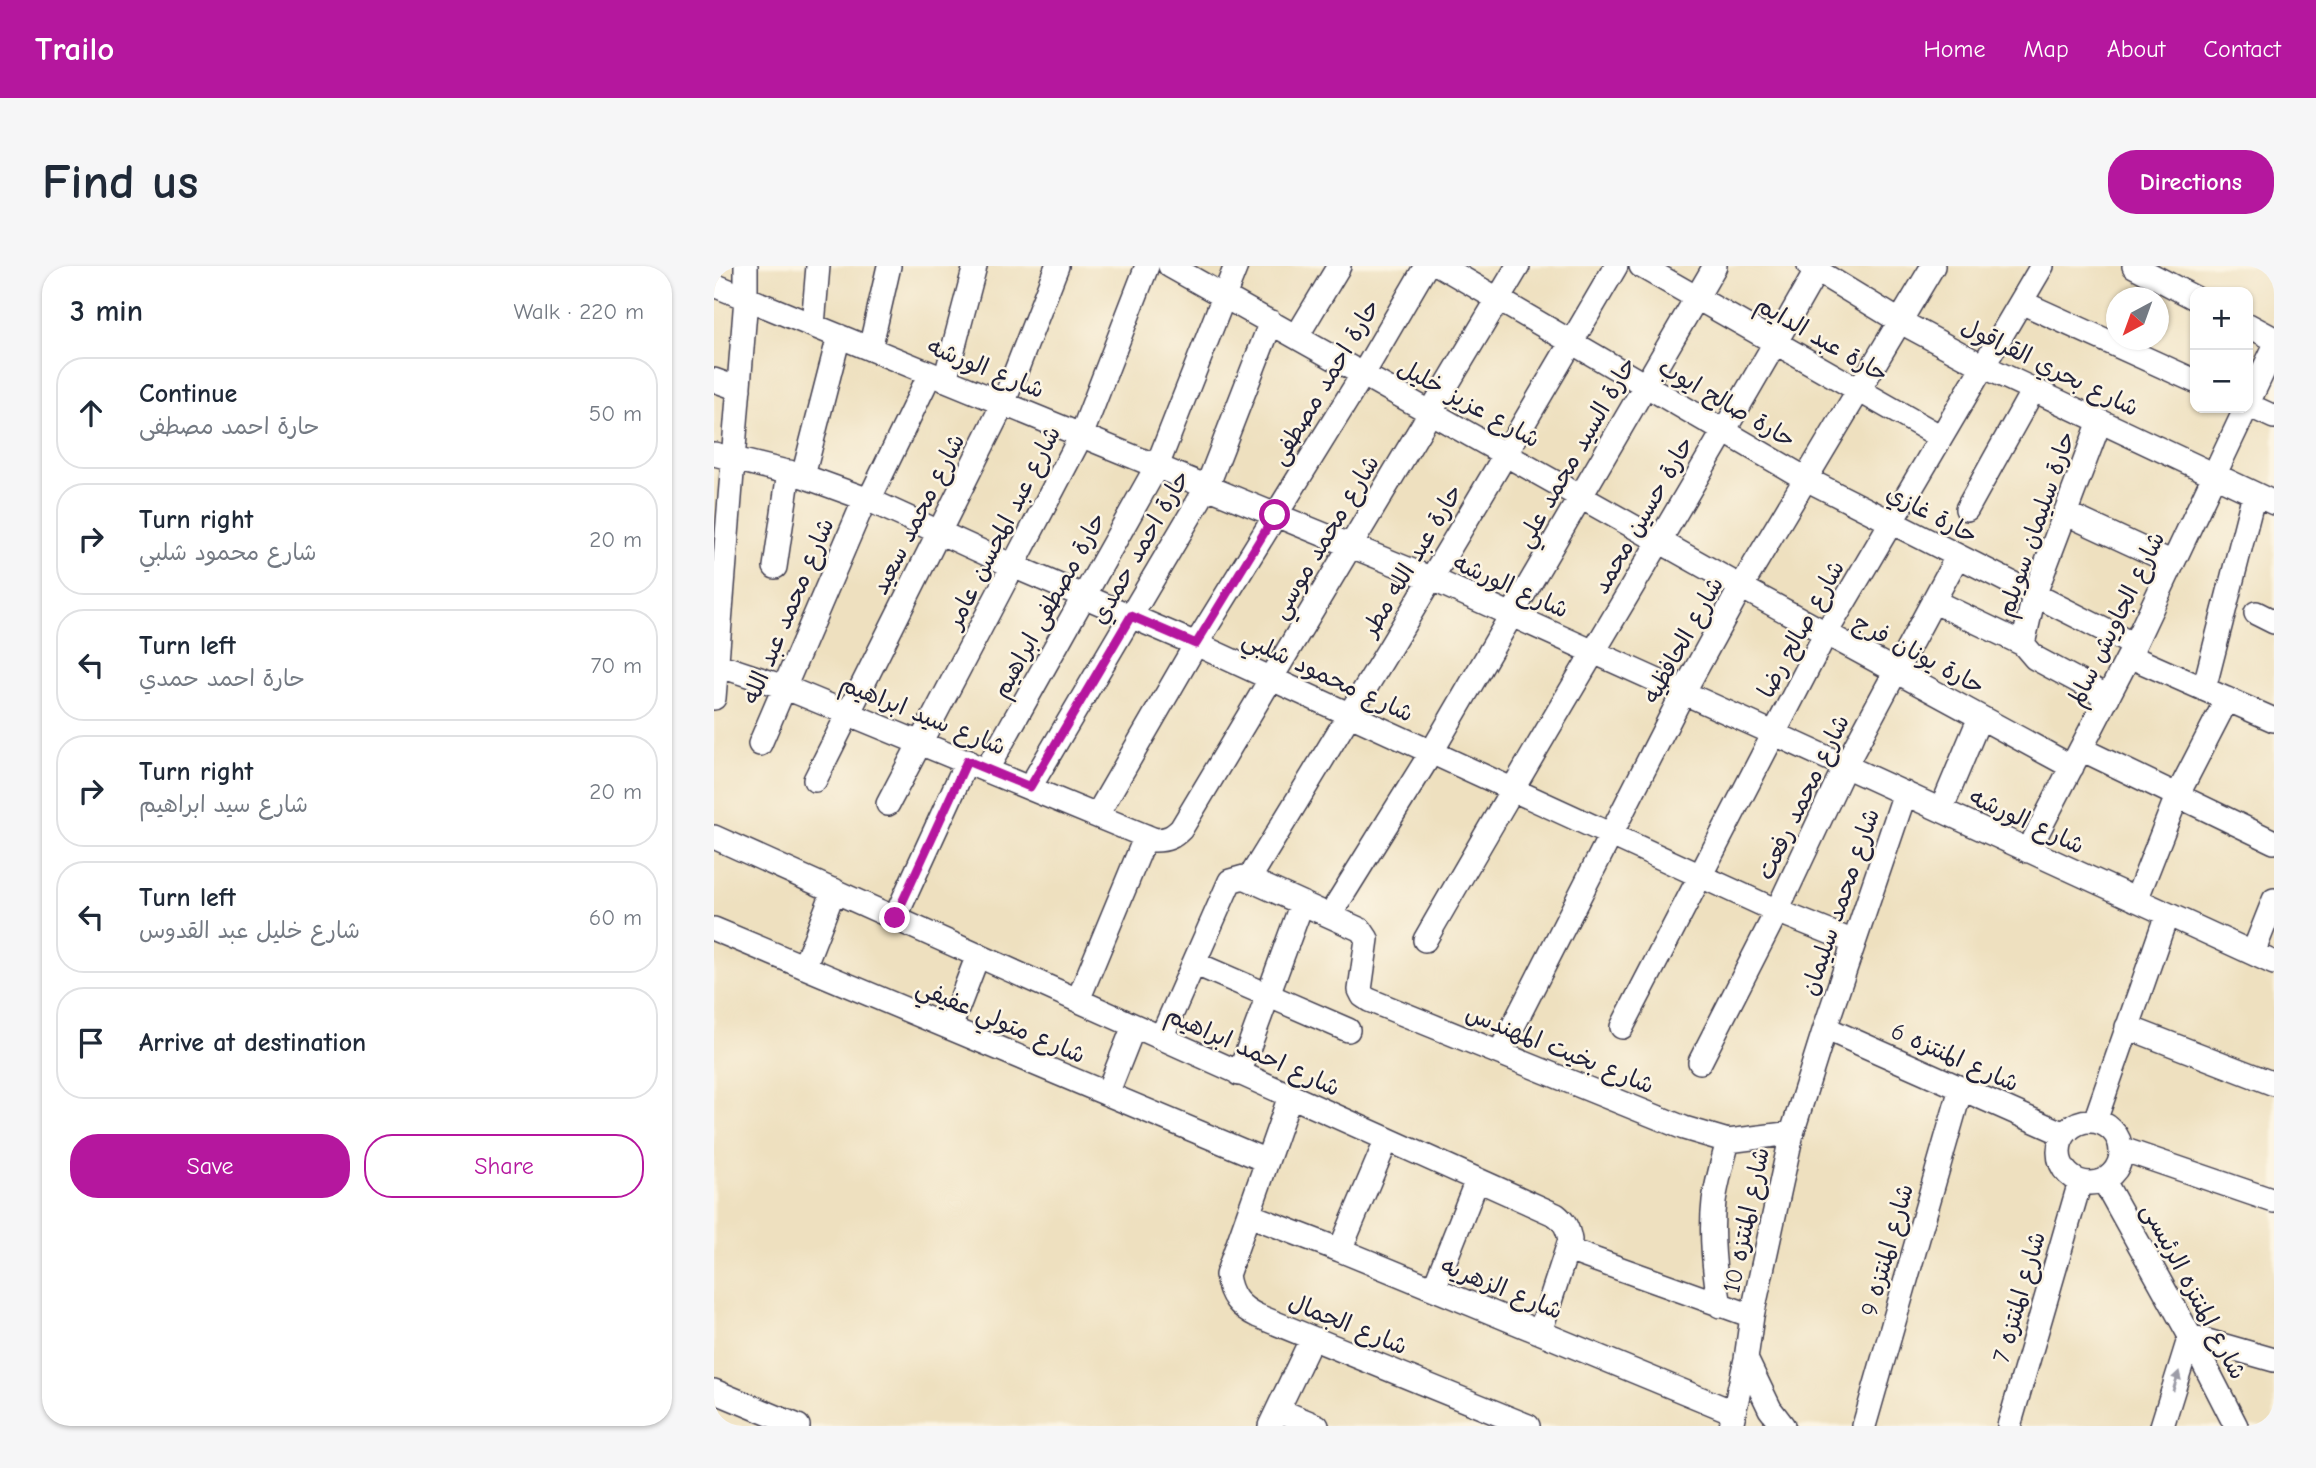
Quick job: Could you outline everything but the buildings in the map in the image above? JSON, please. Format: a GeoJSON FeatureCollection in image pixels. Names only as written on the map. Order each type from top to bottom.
{"type":"FeatureCollection","features":[{"type":"Feature","properties":{"kind":"street"},"geometry":{"type":"LineString","coordinates":[[714,698],[718,665],[724,457],[739,389],[746,266]]}},
{"type":"Feature","properties":{"kind":"street"},"geometry":{"type":"LineString","coordinates":[[813,325],[818,266]]}},
{"type":"Feature","properties":{"kind":"street"},"geometry":{"type":"LineString","coordinates":[[870,349],[889,266]]}},
{"type":"Feature","properties":{"kind":"street","name":"شارع محمد عبد الله"},"geometry":{"type":"LineString","coordinates":[[760,744],[867,500],[937,377],[975,266]]}},
{"type":"Feature","properties":{"kind":"street","name":"شارع محمد سعيد"},"geometry":{"type":"LineString","coordinates":[[815,780],[1003,404],[1057,266]]}},
{"type":"Feature","properties":{"kind":"street","name":"شارع عبد المحسن عامر"},"geometry":{"type":"LineString","coordinates":[[888,804],[1081,436],[1147,266]]}},
{"type":"Feature","properties":{"kind":"street","name":"شارع عزيز خليل"},"geometry":{"type":"LineString","coordinates":[[1171,266],[1741,587]]}},
{"type":"Feature","properties":{"kind":"street","name":"حارة مصطفى ابراهيم"},"geometry":{"type":"LineString","coordinates":[[895,918],[977,765],[1083,596],[1157,466],[1236,266]]}},
{"type":"Feature","properties":{"kind":"street"},"geometry":{"type":"LineString","coordinates":[[1297,336],[1339,266]]}},
{"type":"Feature","properties":{"kind":"street","name":"حارة احمد مصطفى"},"geometry":{"type":"LineString","coordinates":[[1097,815],[1196,644],[1426,266]]}},
{"type":"Feature","properties":{"kind":"street","name":"حارة صالح ايوب"},"geometry":{"type":"LineString","coordinates":[[1441,266],[1806,479]]}},
{"type":"Feature","properties":{"kind":"street","name":"شارع محمد موسي"},"geometry":{"type":"LineString","coordinates":[[1146,836],[1165,840],[1181,829],[1518,266]]}},
{"type":"Feature","properties":{"kind":"street","name":"حارة عبد الله مطر"},"geometry":{"type":"LineString","coordinates":[[1249,878],[1507,454],[1616,266]]}},
{"type":"Feature","properties":{"kind":"street","name":"حارة عبد الدايم"},"geometry":{"type":"LineString","coordinates":[[1640,266],[1941,437]]}},
{"type":"Feature","properties":{"kind":"street","name":"حارة السيد محمد علي"},"geometry":{"type":"LineString","coordinates":[[1330,915],[1431,753],[1715,266]]}},
{"type":"Feature","properties":{"kind":"street","name":"شارع الحافظيه"},"geometry":{"type":"LineString","coordinates":[[1500,1052],[1683,693],[1741,587],[1933,266]]}},
{"type":"Feature","properties":{"kind":"street","name":"شارع صالح رضا"},"geometry":{"type":"LineString","coordinates":[[1622,1027],[1826,633],[2042,266]]}},
{"type":"Feature","properties":{"kind":"street"},"geometry":{"type":"LineString","coordinates":[[2134,266],[2190,295]]}},
{"type":"Feature","properties":{"kind":"street","name":"شارع بحري القراقول"},"geometry":{"type":"LineString","coordinates":[[1815,267],[1901,322],[1983,366],[2264,498]]}},
{"type":"Feature","properties":{"kind":"street","name":"حارة حسين محمد"},"geometry":{"type":"LineString","coordinates":[[1425,940],[1511,789],[1660,541],[1815,267]]}},
{"type":"Feature","properties":{"kind":"street","name":"شارع الورشه"},"geometry":{"type":"LineString","coordinates":[[714,285],[1432,579],[2274,963]]}},
{"type":"Feature","properties":{"kind":"street"},"geometry":{"type":"LineString","coordinates":[[2021,302],[2190,380]]}},
{"type":"Feature","properties":{"kind":"street","name":"حارة احمد حمدي"},"geometry":{"type":"LineString","coordinates":[[1030,787],[1207,487],[1271,322]]}},
{"type":"Feature","properties":{"kind":"street"},"geometry":{"type":"LineString","coordinates":[[2253,328],[2274,339]]}},
{"type":"Feature","properties":{"kind":"street"},"geometry":{"type":"LineString","coordinates":[[775,567],[796,474],[839,336]]}},
{"type":"Feature","properties":{"kind":"street","name":"شارع الجاويش سالم"},"geometry":{"type":"LineString","coordinates":[[2253,393],[2274,348]]}},
{"type":"Feature","properties":{"kind":"street"},"geometry":{"type":"LineString","coordinates":[[714,380],[739,389]]}},
{"type":"Feature","properties":{"kind":"street"},"geometry":{"type":"LineString","coordinates":[[1967,509],[2033,390]]}},
{"type":"Feature","properties":{"kind":"street"},"geometry":{"type":"LineString","coordinates":[[2253,408],[2274,417]]}},
{"type":"Feature","properties":{"kind":"street","name":"شارع الجاويش سالم"},"geometry":{"type":"LineString","coordinates":[[2028,851],[2132,650],[2244,413]]}},
{"type":"Feature","properties":{"kind":"street","name":"حارة سليمان سويلم"},"geometry":{"type":"LineString","coordinates":[[2023,644],[2034,596],[2100,421]]}},
{"type":"Feature","properties":{"kind":"street","name":"شارع محمود شلبي"},"geometry":{"type":"LineString","coordinates":[[724,457],[796,474],[867,500],[1196,644],[1701,877],[1854,942]]}},
{"type":"Feature","properties":{"kind":"street","name":"حارة غازي"},"geometry":{"type":"LineString","coordinates":[[1806,479],[2034,596],[2204,689],[2274,720]]}},
{"type":"Feature","properties":{"kind":"street"},"geometry":{"type":"LineString","coordinates":[[2204,689],[2264,498]]}},
{"type":"Feature","properties":{"kind":"street"},"geometry":{"type":"LineString","coordinates":[[2065,513],[2173,563]]}},
{"type":"Feature","properties":{"kind":"street","name":"شارع محمد رفعت"},"geometry":{"type":"LineString","coordinates":[[1700,1062],[1777,911],[1845,766],[1957,557]]}},
{"type":"Feature","properties":{"kind":"street","name":"حارة يونان فرج"},"geometry":{"type":"LineString","coordinates":[[1741,587],[1980,717],[2076,758],[2178,796],[2274,842]]}},
{"type":"Feature","properties":{"kind":"street"},"geometry":{"type":"LineString","coordinates":[[1933,601],[2023,644],[2035,658],[2108,697]]}},
{"type":"Feature","properties":{"kind":"street","name":"شارع سيد ابراهيم"},"geometry":{"type":"LineString","coordinates":[[718,665],[784,687],[1146,836]]}},
{"type":"Feature","properties":{"kind":"street"},"geometry":{"type":"LineString","coordinates":[[2136,900],[2178,796],[2227,699]]}},
{"type":"Feature","properties":{"kind":"street"},"geometry":{"type":"LineString","coordinates":[[1941,810],[1980,717]]}},
{"type":"Feature","properties":{"kind":"street","name":"شارع محمد سليمان"},"geometry":{"type":"LineString","coordinates":[[1825,1028],[1905,793]]}},
{"type":"Feature","properties":{"kind":"street"},"geometry":{"type":"LineString","coordinates":[[1079,1000],[1146,836]]}},
{"type":"Feature","properties":{"kind":"street","name":"شارع احمد ابراهيم"},"geometry":{"type":"LineString","coordinates":[[714,837],[1556,1215],[1564,1221],[1569,1230],[1568,1250]]}},
{"type":"Feature","properties":{"kind":"street"},"geometry":{"type":"LineString","coordinates":[[1161,1038],[1230,881],[1239,877],[1249,878],[1330,915]]}},
{"type":"Feature","properties":{"kind":"street"},"geometry":{"type":"LineString","coordinates":[[804,967],[834,890]]}},
{"type":"Feature","properties":{"kind":"street"},"geometry":{"type":"LineString","coordinates":[[2253,953],[2274,900]]}},
{"type":"Feature","properties":{"kind":"street"},"geometry":{"type":"LineString","coordinates":[[1239,1074],[1302,903]]}},
{"type":"Feature","properties":{"kind":"street"},"geometry":{"type":"LineString","coordinates":[[2095,1121],[2167,914]]}},
{"type":"Feature","properties":{"kind":"street","name":"شارع بخيت المهندس"},"geometry":{"type":"LineString","coordinates":[[1330,915],[1361,930],[1367,939],[1360,982],[1363,996],[1684,1128],[1728,1141],[1792,1133]]}},
{"type":"Feature","properties":{"kind":"street","name":"شارع متولي عفيفي"},"geometry":{"type":"LineString","coordinates":[[714,929],[1267,1161]]}},
{"type":"Feature","properties":{"kind":"street"},"geometry":{"type":"LineString","coordinates":[[950,1028],[978,955]]}},
{"type":"Feature","properties":{"kind":"street"},"geometry":{"type":"LineString","coordinates":[[1194,963],[1348,1030]]}},
{"type":"Feature","properties":{"kind":"street"},"geometry":{"type":"LineString","coordinates":[[1107,1094],[1133,1026]]}},
{"type":"Feature","properties":{"kind":"street"},"geometry":{"type":"LineString","coordinates":[[2127,1027],[2274,1084]]}},
{"type":"Feature","properties":{"kind":"street","name":"شارع المنتزه 6"},"geometry":{"type":"LineString","coordinates":[[1825,1028],[2064,1134]]}},
{"type":"Feature","properties":{"kind":"street","name":"شارع المنتزه 10"},"geometry":{"type":"LineString","coordinates":[[1732,1419],[1792,1133],[1825,1028]]}},
{"type":"Feature","properties":{"kind":"street","name":"شارع المنتزه 9"},"geometry":{"type":"LineString","coordinates":[[1864,1426],[1961,1088]]}},
{"type":"Feature","properties":{"kind":"street","name":"شارع الجمال"},"geometry":{"type":"LineString","coordinates":[[1290,1096],[1227,1275],[1229,1289],[1236,1301],[1245,1310],[1526,1426]]}},
{"type":"Feature","properties":{"kind":"street"},"geometry":{"type":"LineString","coordinates":[[2095,1121],[2110,1127],[2120,1141],[2122,1149],[2118,1168],[2104,1181],[2080,1182],[2065,1170],[2060,1162],[2059,1152],[2064,1134],[2078,1123],[2095,1121]]}},
{"type":"Feature","properties":{"kind":"street"},"geometry":{"type":"LineString","coordinates":[[1340,1250],[1387,1139]]}},
{"type":"Feature","properties":{"kind":"street"},"geometry":{"type":"LineString","coordinates":[[1720,1306],[1714,1271],[1712,1233],[1714,1199],[1728,1141]]}},
{"type":"Feature","properties":{"kind":"street"},"geometry":{"type":"LineString","coordinates":[[2122,1149],[2274,1201]]}},
{"type":"Feature","properties":{"kind":"street"},"geometry":{"type":"LineString","coordinates":[[1434,1288],[1477,1180]]}},
{"type":"Feature","properties":{"kind":"street","name":"شارع المنتزه الرئيسى"},"geometry":{"type":"LineString","coordinates":[[2104,1181],[2190,1336],[2236,1426]]}},
{"type":"Feature","properties":{"kind":"street","name":"شارع المنتزه 7"},"geometry":{"type":"LineString","coordinates":[[2009,1426],[2080,1182]]}},
{"type":"Feature","properties":{"kind":"street","name":"شارع الزهريه"},"geometry":{"type":"LineString","coordinates":[[1249,1215],[1539,1332],[1732,1419]]}},
{"type":"Feature","properties":{"kind":"street"},"geometry":{"type":"LineString","coordinates":[[1539,1332],[1568,1250],[1752,1316]]}},
{"type":"Feature","properties":{"kind":"street"},"geometry":{"type":"LineString","coordinates":[[2162,1426],[2190,1336],[2274,1360]]}},
{"type":"Feature","properties":{"kind":"street"},"geometry":{"type":"LineString","coordinates":[[1312,1338],[1274,1418],[1317,1426]]}},
{"type":"Feature","properties":{"kind":"street"},"geometry":{"type":"LineString","coordinates":[[1746,1359],[1770,1409],[1783,1426]]}},
{"type":"Feature","properties":{"kind":"street"},"geometry":{"type":"LineString","coordinates":[[714,1391],[798,1426]]}},
{"type":"Feature","properties":{"kind":"route"},"geometry":{"type":"LineString","coordinates":[[895,918],[967,761],[1030,787],[1131,616],[1196,644],[1275,515]]}}]}
